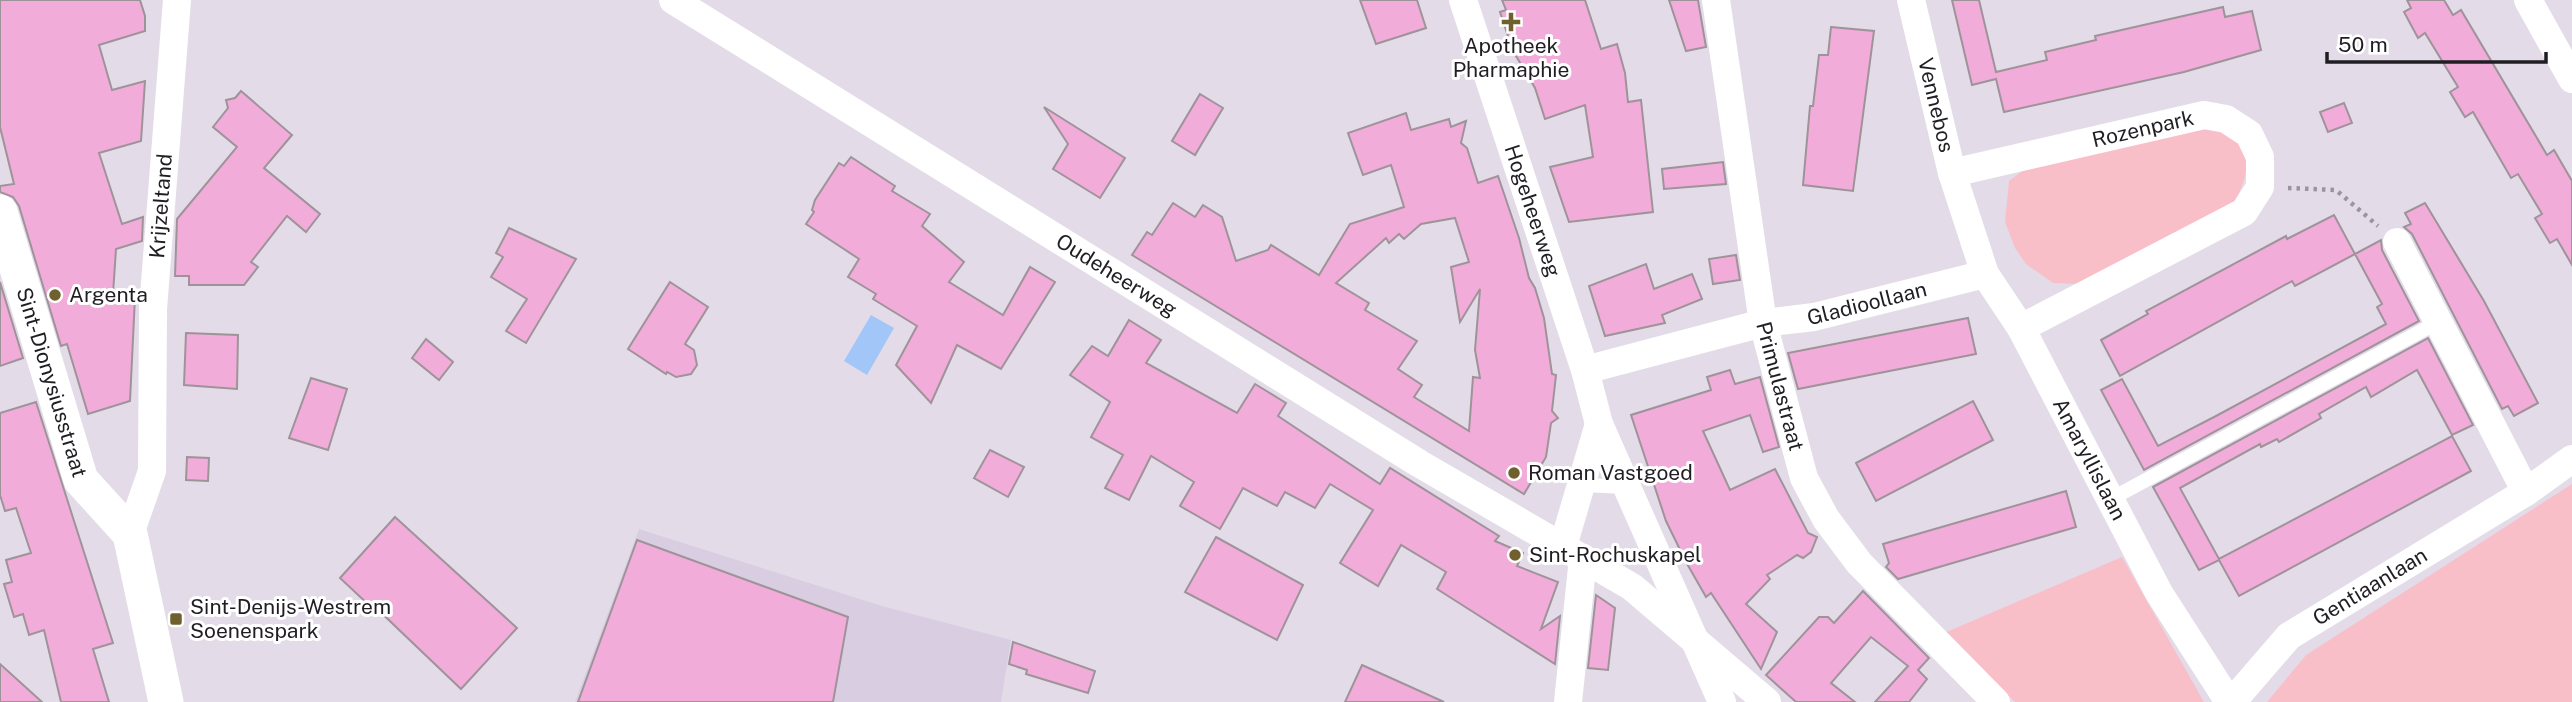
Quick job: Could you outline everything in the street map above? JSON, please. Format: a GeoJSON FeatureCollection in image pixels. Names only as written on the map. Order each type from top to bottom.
{"type":"FeatureCollection","features":[{"type":"Feature","properties":{"kind":"street","name":"Krijzeltand"},"geometry":{"type":"LineString","coordinates":[[130,534],[152,471],[153,309],[177,0]]}},
{"type":"Feature","properties":{"kind":"street","name":"Oudeheerweg"},"geometry":{"type":"LineString","coordinates":[[673,0],[1420,464],[1573,552],[1645,574],[1695,640],[1767,702]]}},
{"type":"Feature","properties":{"kind":"street","name":"Hogeheerweg"},"geometry":{"type":"LineString","coordinates":[[1463,0],[1585,370],[1599,424],[1626,487],[1645,574],[1695,640],[1722,702]]}},
{"type":"Feature","properties":{"kind":"street","name":"Primulastraat"},"geometry":{"type":"LineString","coordinates":[[1716,0],[1763,323],[1804,478],[1826,519],[1859,563],[1996,702]]}},
{"type":"Feature","properties":{"kind":"street","name":"Vennebos"},"geometry":{"type":"LineString","coordinates":[[1911,0],[1952,173],[1964,210]]}},
{"type":"Feature","properties":{"kind":"street"},"geometry":{"type":"LineString","coordinates":[[2528,0],[2570,73]]}},
{"type":"Feature","properties":{"kind":"street","name":"Rozenpark"},"geometry":{"type":"LineString","coordinates":[[1952,173],[2204,115],[2226,119],[2249,134],[2260,156],[2260,187]]}},
{"type":"Feature","properties":{"kind":"street"},"geometry":{"type":"LineString","coordinates":[[2021,328],[2244,212],[2260,187]]}},
{"type":"Feature","properties":{"kind":"street","name":"Amaryllislaan"},"geometry":{"type":"LineString","coordinates":[[1964,210],[1985,274],[2021,328],[2159,593],[2230,702]]}},
{"type":"Feature","properties":{"kind":"street","name":"Sint-Dionysiusstraat"},"geometry":{"type":"LineString","coordinates":[[0,212],[81,480],[130,534]]}},
{"type":"Feature","properties":{"kind":"street"},"geometry":{"type":"LineString","coordinates":[[2397,242],[2526,492]]}},
{"type":"Feature","properties":{"kind":"street","name":"Gladioollaan"},"geometry":{"type":"LineString","coordinates":[[1585,370],[1763,323],[1814,317],[1985,274]]}},
{"type":"Feature","properties":{"kind":"street"},"geometry":{"type":"LineString","coordinates":[[1568,702],[1573,552],[1583,485],[1599,424]]}},
{"type":"Feature","properties":{"kind":"street","name":"Gentiaanlaan"},"geometry":{"type":"LineString","coordinates":[[2230,702],[2289,636],[2526,492],[2572,459]]}},
{"type":"Feature","properties":{"kind":"street"},"geometry":{"type":"LineString","coordinates":[[130,534],[166,702]]}},
{"type":"Feature","properties":{"kind":"lane"},"geometry":{"type":"LineString","coordinates":[[2109,500],[2438,322]]}},
{"type":"Feature","properties":{"kind":"lane"},"geometry":{"type":"LineString","coordinates":[[1583,485],[1626,487]]}},
{"type":"Feature","properties":{"kind":"path"},"geometry":{"type":"LineString","coordinates":[[2260,187],[2336,190],[2397,242]]}},
{"type":"Feature","properties":{"kind":"shaded area"},"geometry":{"type":"Polygon","coordinates":[[[2203,126],[2231,137],[2244,154],[2245,176],[2234,203],[2080,284],[2053,283],[2026,264],[2015,248],[2005,222],[2009,181],[2025,169],[2203,126]]]}},
{"type":"Feature","properties":{"kind":"shaded area"},"geometry":{"type":"Polygon","coordinates":[[[2572,484],[2572,702],[2267,702],[2306,655],[2572,484]]]}},
{"type":"Feature","properties":{"kind":"shaded area"},"geometry":{"type":"Polygon","coordinates":[[[639,529],[882,606],[1011,640],[1001,702],[575,702],[639,529]]]}},
{"type":"Feature","properties":{"kind":"shaded area"},"geometry":{"type":"Polygon","coordinates":[[[2122,557],[2204,702],[2015,702],[1944,633],[2122,557]]]}},
{"type":"Feature","properties":{"kind":"water"},"geometry":{"type":"Polygon","coordinates":[[[871,315],[894,328],[867,375],[844,361],[871,315]]]}},
{"type":"Feature","properties":{"kind":"building"},"geometry":{"type":"Polygon","coordinates":[[[0,0],[140,0],[145,16],[145,31],[99,45],[112,90],[145,81],[141,141],[99,153],[122,224],[143,217],[142,241],[116,249],[113,294],[135,297],[130,401],[88,414],[67,344],[61,346],[19,206],[13,197],[0,192],[0,186],[14,184],[0,127],[0,0]]]}},
{"type":"Feature","properties":{"kind":"building"},"geometry":{"type":"Polygon","coordinates":[[[1360,0],[1417,0],[1426,28],[1376,44],[1360,0]]]}},
{"type":"Feature","properties":{"kind":"building"},"geometry":{"type":"Polygon","coordinates":[[[1502,0],[1585,0],[1601,49],[1617,44],[1625,73],[1628,102],[1641,100],[1653,212],[1569,222],[1550,167],[1593,157],[1585,105],[1545,119],[1535,88],[1513,51],[1500,12],[1506,10],[1502,0]]]}},
{"type":"Feature","properties":{"kind":"building"},"geometry":{"type":"Polygon","coordinates":[[[1669,0],[1698,0],[1706,47],[1686,51],[1669,0]]]}},
{"type":"Feature","properties":{"kind":"building"},"geometry":{"type":"Polygon","coordinates":[[[1952,0],[1979,0],[1996,72],[2047,60],[2045,52],[2096,40],[2095,36],[2223,7],[2225,17],[2252,11],[2261,50],[2184,72],[2004,112],[1996,79],[1972,85],[1952,0]]]}},
{"type":"Feature","properties":{"kind":"building"},"geometry":{"type":"Polygon","coordinates":[[[2407,0],[2444,0],[2453,15],[2461,10],[2547,155],[2554,150],[2572,181],[2572,265],[2557,239],[2550,243],[2535,218],[2542,214],[2518,174],[2511,178],[2473,112],[2465,117],[2450,92],[2458,87],[2425,33],[2418,38],[2404,12],[2411,8],[2407,0]]]}},
{"type":"Feature","properties":{"kind":"building"},"geometry":{"type":"Polygon","coordinates":[[[1831,27],[1874,31],[1853,191],[1803,185],[1810,106],[1813,106],[1819,55],[1828,55],[1831,27]]]}},
{"type":"Feature","properties":{"kind":"building"},"geometry":{"type":"Polygon","coordinates":[[[241,91],[292,135],[264,168],[320,214],[306,232],[287,216],[251,262],[258,267],[244,285],[189,285],[189,276],[175,276],[177,219],[237,147],[213,127],[228,108],[226,100],[235,98],[241,91]]]}},
{"type":"Feature","properties":{"kind":"building"},"geometry":{"type":"Polygon","coordinates":[[[1200,94],[1223,108],[1195,155],[1172,141],[1200,94]]]}},
{"type":"Feature","properties":{"kind":"building"},"geometry":{"type":"Polygon","coordinates":[[[2344,103],[2352,123],[2328,132],[2320,112],[2344,103]]]}},
{"type":"Feature","properties":{"kind":"building"},"geometry":{"type":"Polygon","coordinates":[[[1044,107],[1125,158],[1100,198],[1053,169],[1068,144],[1044,107]]]}},
{"type":"Feature","properties":{"kind":"building"},"geometry":{"type":"Polygon","coordinates":[[[1406,113],[1411,130],[1449,119],[1451,127],[1466,121],[1461,143],[1467,148],[1478,183],[1498,176],[1544,318],[1552,374],[1556,375],[1552,411],[1558,418],[1551,423],[1546,457],[1524,494],[1132,255],[1147,232],[1152,235],[1173,203],[1195,217],[1203,205],[1222,217],[1236,261],[1268,250],[1271,245],[1319,275],[1350,224],[1404,207],[1391,165],[1363,175],[1348,133],[1406,113]],[[1455,218],[1421,224],[1404,239],[1399,234],[1389,243],[1386,238],[1336,283],[1369,303],[1365,310],[1417,341],[1398,369],[1422,385],[1414,397],[1469,431],[1473,377],[1480,378],[1475,350],[1480,289],[1460,322],[1451,267],[1469,262],[1455,218]]]}},
{"type":"Feature","properties":{"kind":"building"},"geometry":{"type":"Polygon","coordinates":[[[851,157],[895,186],[892,191],[930,214],[922,226],[964,262],[949,282],[1003,315],[1030,267],[1055,282],[1001,369],[957,345],[931,403],[896,365],[917,326],[873,299],[876,294],[848,277],[859,259],[806,224],[814,212],[812,210],[815,200],[839,163],[844,166],[851,157]]]}},
{"type":"Feature","properties":{"kind":"building"},"geometry":{"type":"Polygon","coordinates":[[[1723,162],[1726,184],[1664,189],[1662,169],[1723,162]]]}},
{"type":"Feature","properties":{"kind":"building"},"geometry":{"type":"Polygon","coordinates":[[[2425,203],[2484,301],[2538,403],[2514,416],[2508,406],[2502,409],[2412,234],[2404,227],[2411,224],[2405,213],[2425,203]]]}},
{"type":"Feature","properties":{"kind":"building"},"geometry":{"type":"Polygon","coordinates":[[[2334,215],[2355,254],[2295,286],[2292,281],[2120,376],[2101,340],[2148,314],[2146,311],[2286,236],[2287,239],[2334,215]]]}},
{"type":"Feature","properties":{"kind":"building"},"geometry":{"type":"Polygon","coordinates":[[[509,228],[576,259],[526,343],[506,331],[527,299],[491,277],[503,257],[496,253],[509,228]]]}},
{"type":"Feature","properties":{"kind":"building"},"geometry":{"type":"Polygon","coordinates":[[[2381,240],[2382,250],[2419,321],[2144,470],[2101,390],[2122,379],[2158,446],[2216,416],[2386,324],[2377,307],[2382,304],[2355,254],[2381,240]]]}},
{"type":"Feature","properties":{"kind":"building"},"geometry":{"type":"Polygon","coordinates":[[[1736,255],[1740,280],[1713,284],[1709,259],[1736,255]]]}},
{"type":"Feature","properties":{"kind":"building"},"geometry":{"type":"Polygon","coordinates":[[[1646,264],[1654,289],[1692,274],[1702,299],[1662,315],[1665,323],[1605,336],[1589,286],[1646,264]]]}},
{"type":"Feature","properties":{"kind":"building"},"geometry":{"type":"Polygon","coordinates":[[[0,282],[23,358],[0,366],[0,282]]]}},
{"type":"Feature","properties":{"kind":"building"},"geometry":{"type":"Polygon","coordinates":[[[670,282],[708,307],[685,344],[694,350],[697,365],[691,374],[676,377],[667,372],[666,374],[628,349],[670,282]]]}},
{"type":"Feature","properties":{"kind":"building"},"geometry":{"type":"Polygon","coordinates":[[[1968,318],[1976,354],[1798,389],[1788,353],[1968,318]]]}},
{"type":"Feature","properties":{"kind":"building"},"geometry":{"type":"Polygon","coordinates":[[[1129,320],[1161,340],[1146,363],[1237,413],[1255,384],[1286,403],[1278,416],[1380,484],[1390,468],[1499,536],[1495,541],[1523,553],[1517,566],[1558,582],[1541,629],[1560,616],[1555,664],[1437,589],[1446,572],[1401,545],[1378,586],[1340,563],[1373,510],[1330,484],[1315,508],[1285,492],[1277,506],[1243,488],[1220,529],[1180,506],[1194,482],[1151,456],[1129,500],[1105,488],[1123,455],[1091,437],[1110,402],[1070,375],[1092,346],[1108,356],[1129,320]]]}},
{"type":"Feature","properties":{"kind":"building"},"geometry":{"type":"Polygon","coordinates":[[[186,333],[238,335],[237,389],[184,385],[186,333]]]}},
{"type":"Feature","properties":{"kind":"building"},"geometry":{"type":"Polygon","coordinates":[[[2428,338],[2473,425],[2452,435],[2417,370],[2371,397],[2366,387],[2319,414],[2321,418],[2279,442],[2277,439],[2261,447],[2260,444],[2180,488],[2219,559],[2452,436],[2471,471],[2239,596],[2219,560],[2199,570],[2153,487],[2428,338]]]}},
{"type":"Feature","properties":{"kind":"building"},"geometry":{"type":"Polygon","coordinates":[[[426,339],[453,362],[439,380],[412,358],[426,339]]]}},
{"type":"Feature","properties":{"kind":"building"},"geometry":{"type":"Polygon","coordinates":[[[1730,370],[1735,384],[1760,377],[1779,447],[1763,452],[1750,415],[1703,431],[1730,490],[1775,469],[1808,533],[1817,537],[1811,552],[1803,558],[1797,555],[1767,575],[1770,579],[1746,604],[1777,632],[1761,669],[1711,593],[1706,597],[1686,562],[1666,521],[1631,415],[1711,390],[1707,377],[1730,370]]]}},
{"type":"Feature","properties":{"kind":"building"},"geometry":{"type":"Polygon","coordinates":[[[311,378],[347,389],[328,450],[289,438],[311,378]]]}},
{"type":"Feature","properties":{"kind":"building"},"geometry":{"type":"Polygon","coordinates":[[[1973,401],[1993,440],[1876,501],[1856,463],[1973,401]]]}},
{"type":"Feature","properties":{"kind":"building"},"geometry":{"type":"Polygon","coordinates":[[[36,402],[113,643],[93,649],[109,702],[61,702],[44,630],[29,635],[23,614],[14,617],[4,584],[12,582],[6,560],[31,553],[16,508],[5,511],[0,495],[0,413],[36,402]]]}},
{"type":"Feature","properties":{"kind":"building"},"geometry":{"type":"Polygon","coordinates":[[[990,450],[1024,467],[1008,497],[974,478],[990,450]]]}},
{"type":"Feature","properties":{"kind":"building"},"geometry":{"type":"Polygon","coordinates":[[[187,457],[209,458],[208,481],[186,480],[187,457]]]}},
{"type":"Feature","properties":{"kind":"building"},"geometry":{"type":"Polygon","coordinates":[[[2066,491],[2076,527],[1898,579],[1886,567],[1889,563],[1883,544],[2066,491]]]}},
{"type":"Feature","properties":{"kind":"building"},"geometry":{"type":"Polygon","coordinates":[[[395,517],[517,628],[461,689],[373,605],[371,607],[340,578],[395,517]]]}},
{"type":"Feature","properties":{"kind":"building"},"geometry":{"type":"Polygon","coordinates":[[[1216,537],[1303,585],[1277,640],[1185,592],[1216,537]]]}},
{"type":"Feature","properties":{"kind":"building"},"geometry":{"type":"Polygon","coordinates":[[[637,540],[848,617],[833,702],[578,702],[637,540]]]}},
{"type":"Feature","properties":{"kind":"building"},"geometry":{"type":"Polygon","coordinates":[[[1863,591],[1929,658],[1918,670],[1927,679],[1909,702],[1875,702],[1908,666],[1871,637],[1831,683],[1855,702],[1796,702],[1766,675],[1819,617],[1828,617],[1834,623],[1863,591]]]}},
{"type":"Feature","properties":{"kind":"building"},"geometry":{"type":"Polygon","coordinates":[[[1596,595],[1615,608],[1608,670],[1588,668],[1596,595]]]}},
{"type":"Feature","properties":{"kind":"building"},"geometry":{"type":"Polygon","coordinates":[[[1013,642],[1095,671],[1088,693],[1026,674],[1027,670],[1009,664],[1013,642]]]}},
{"type":"Feature","properties":{"kind":"building"},"geometry":{"type":"Polygon","coordinates":[[[0,664],[42,702],[0,702],[0,664]]]}},
{"type":"Feature","properties":{"kind":"building"},"geometry":{"type":"Polygon","coordinates":[[[1362,665],[1444,702],[1345,702],[1362,665]]]}},
{"type":"Feature","properties":{"kind":"place","name":"Apotheek Pharmaphie"},"geometry":{"type":"Point","coordinates":[1511,22]}},
{"type":"Feature","properties":{"kind":"place","name":"Argenta"},"geometry":{"type":"Point","coordinates":[55,295]}},
{"type":"Feature","properties":{"kind":"place","name":"Roman Vastgoed"},"geometry":{"type":"Point","coordinates":[1514,473]}},
{"type":"Feature","properties":{"kind":"place","name":"Sint-Rochuskapel"},"geometry":{"type":"Point","coordinates":[1515,555]}},
{"type":"Feature","properties":{"kind":"place","name":"Sint-Denijs-Westrem Soenenspark"},"geometry":{"type":"Point","coordinates":[176,619]}}]}
